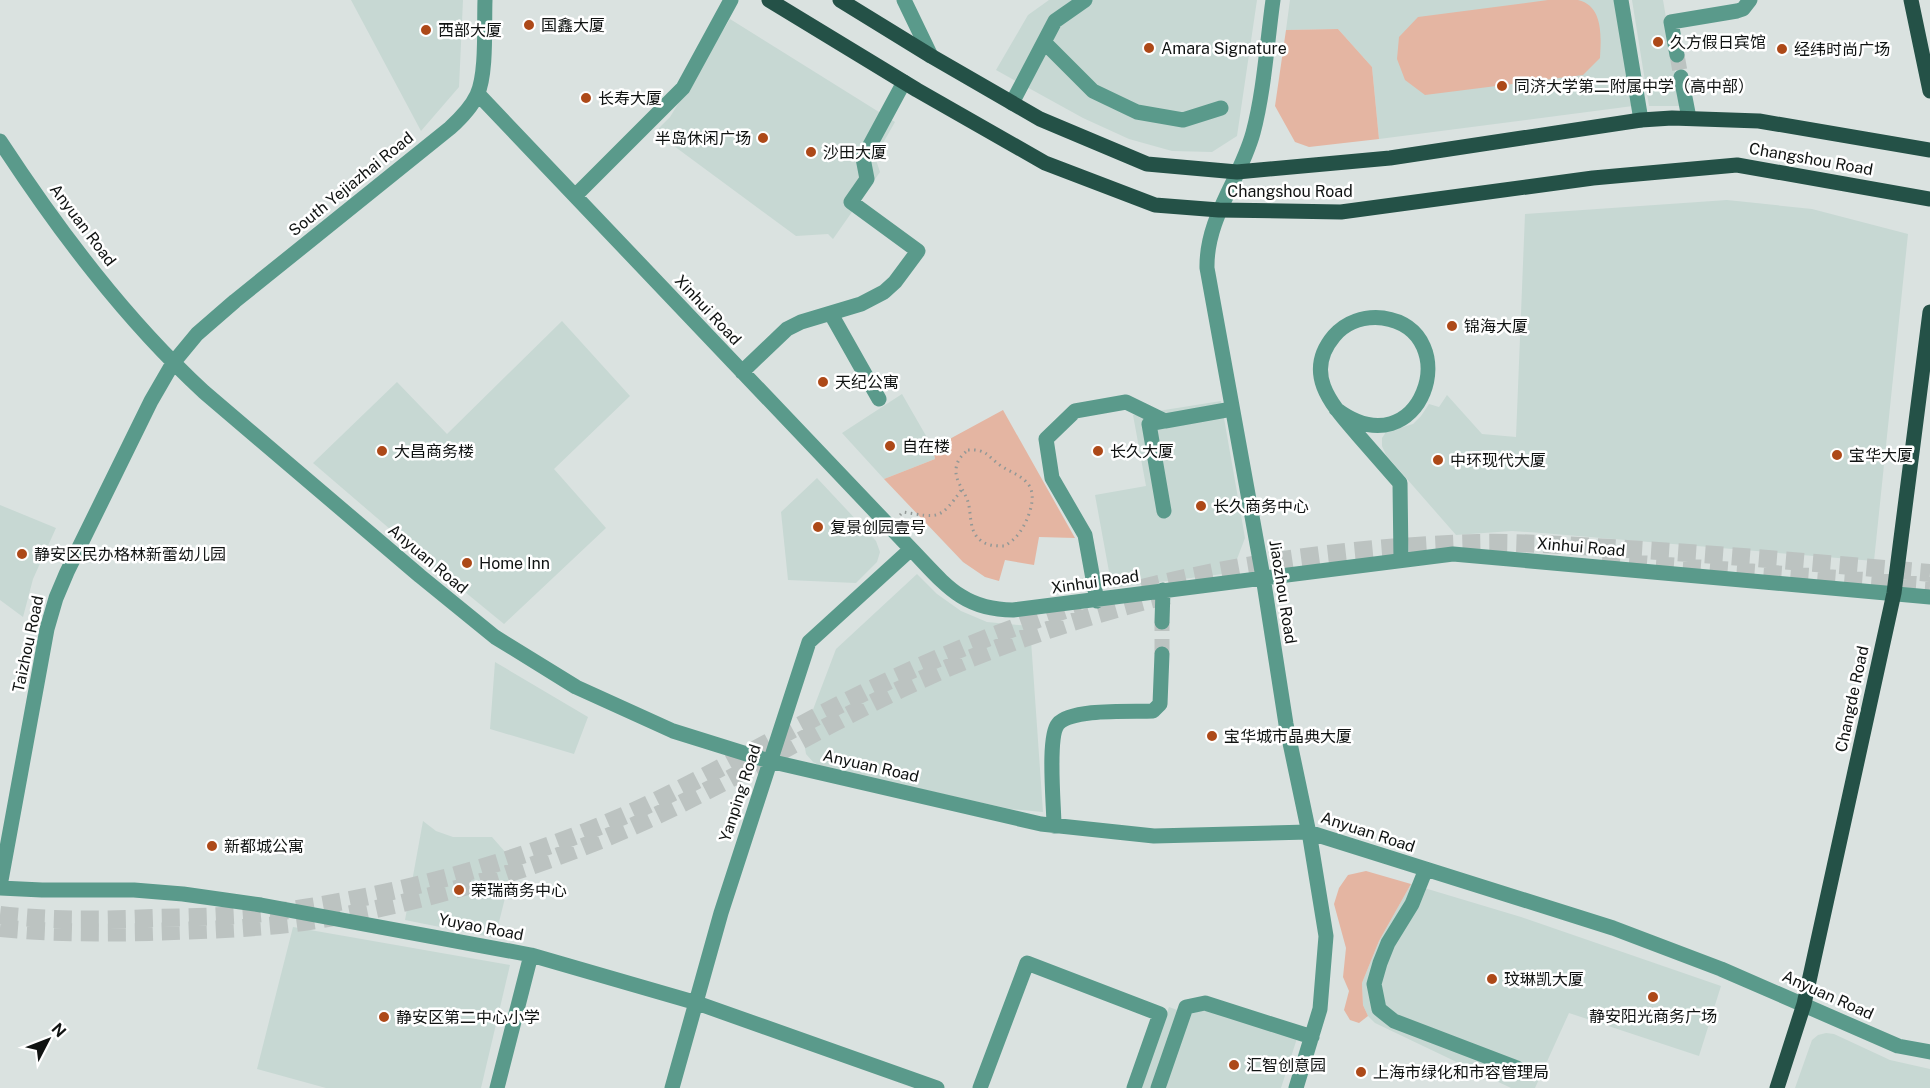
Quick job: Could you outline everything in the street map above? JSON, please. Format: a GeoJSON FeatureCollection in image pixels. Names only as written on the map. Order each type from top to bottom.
{"type":"FeatureCollection","features":[{"type":"Feature","properties":{"kind":"main road","name":"Changshou Road"},"geometry":{"type":"LineString","coordinates":[[769,0],[904,82],[1045,163],[1155,205],[1219,210],[1341,212],[1593,178],[1737,165],[1930,199]]}},
{"type":"Feature","properties":{"kind":"main road","name":"Changshou Road"},"geometry":{"type":"LineString","coordinates":[[840,0],[1040,119],[1147,164],[1237,172],[1390,158],[1641,120],[1689,118],[1759,121],[1930,150]]}},
{"type":"Feature","properties":{"kind":"main road"},"geometry":{"type":"LineString","coordinates":[[1911,0],[1930,92]]}},
{"type":"Feature","properties":{"kind":"main road","name":"Changde Road"},"geometry":{"type":"LineString","coordinates":[[1777,1088],[1804,1004],[1894,593],[1930,312]]}},
{"type":"Feature","properties":{"kind":"street","name":"South Yejiazhai Road"},"geometry":{"type":"LineString","coordinates":[[173,363],[197,334],[235,301],[466,113],[478,94],[482,70],[485,0]]}},
{"type":"Feature","properties":{"kind":"street"},"geometry":{"type":"LineString","coordinates":[[575,196],[683,88],[731,0]]}},
{"type":"Feature","properties":{"kind":"street"},"geometry":{"type":"LineString","coordinates":[[904,0],[931,56]]}},
{"type":"Feature","properties":{"kind":"street"},"geometry":{"type":"LineString","coordinates":[[1012,103],[1054,21],[1085,0]]}},
{"type":"Feature","properties":{"kind":"street","name":"Jiaozhou Road"},"geometry":{"type":"LineString","coordinates":[[1274,0],[1252,136],[1219,210],[1208,242],[1207,268],[1263,577],[1286,724],[1310,838],[1326,936],[1320,1009],[1296,1088]]}},
{"type":"Feature","properties":{"kind":"street"},"geometry":{"type":"LineString","coordinates":[[1621,0],[1641,120]]}},
{"type":"Feature","properties":{"kind":"street"},"geometry":{"type":"LineString","coordinates":[[1677,55],[1671,22],[1737,11],[1743,9],[1750,0]]}},
{"type":"Feature","properties":{"kind":"street"},"geometry":{"type":"LineString","coordinates":[[1044,42],[1093,91],[1137,112],[1183,120],[1221,108]]}},
{"type":"Feature","properties":{"kind":"street"},"geometry":{"type":"LineString","coordinates":[[1681,77],[1689,118]]}},
{"type":"Feature","properties":{"kind":"street"},"geometry":{"type":"LineString","coordinates":[[742,372],[787,329],[801,322],[861,304],[884,292],[895,282],[918,251],[851,202],[867,179],[863,158],[904,82]]}},
{"type":"Feature","properties":{"kind":"street","name":"Xinhui Road"},"geometry":{"type":"LineString","coordinates":[[478,94],[951,591],[974,605],[995,610],[1013,610],[1453,554],[1930,597]]}},
{"type":"Feature","properties":{"kind":"street","name":"Anyuan Road"},"geometry":{"type":"LineString","coordinates":[[0,141],[27,182],[97,274],[173,363],[368,533],[495,637],[576,687],[673,731],[769,761],[1041,824],[1154,836],[1308,832],[1613,928],[1721,969],[1898,1046],[1930,1052]]}},
{"type":"Feature","properties":{"kind":"street"},"geometry":{"type":"LineString","coordinates":[[831,314],[879,399]]}},
{"type":"Feature","properties":{"kind":"street"},"geometry":{"type":"LineString","coordinates":[[1336,409],[1350,420],[1366,425],[1384,425],[1401,419],[1414,408],[1424,394],[1429,376],[1427,358],[1420,341],[1407,328],[1391,320],[1373,317],[1355,320],[1340,330],[1328,344],[1322,360],[1321,378],[1326,394],[1336,409],[1400,483],[1401,561]]}},
{"type":"Feature","properties":{"kind":"street","name":"Taizhou Road"},"geometry":{"type":"LineString","coordinates":[[0,887],[47,629],[56,598],[151,401],[173,363]]}},
{"type":"Feature","properties":{"kind":"street"},"geometry":{"type":"LineString","coordinates":[[1097,601],[1085,535],[1052,478],[1046,439],[1075,411],[1126,402],[1165,421]]}},
{"type":"Feature","properties":{"kind":"street"},"geometry":{"type":"LineString","coordinates":[[1164,512],[1149,424],[1232,409]]}},
{"type":"Feature","properties":{"kind":"street"},"geometry":{"type":"LineString","coordinates":[[1365,442],[1363,435],[1366,425]]}},
{"type":"Feature","properties":{"kind":"street","name":"Yanping Road"},"geometry":{"type":"LineString","coordinates":[[672,1088],[721,913],[809,642],[911,549]]}},
{"type":"Feature","properties":{"kind":"street"},"geometry":{"type":"LineString","coordinates":[[1162,622],[1163,590]]}},
{"type":"Feature","properties":{"kind":"street"},"geometry":{"type":"LineString","coordinates":[[1054,826],[1052,738],[1058,724],[1069,717],[1084,714],[1153,711],[1160,704],[1162,654]]}},
{"type":"Feature","properties":{"kind":"street"},"geometry":{"type":"LineString","coordinates":[[1426,869],[1412,904],[1380,963],[1374,984],[1378,1009],[1394,1021],[1517,1068]]}},
{"type":"Feature","properties":{"kind":"street","name":"Yuyao Road"},"geometry":{"type":"LineString","coordinates":[[0,887],[42,890],[134,890],[183,894],[296,911],[531,955],[697,1003],[937,1088]]}},
{"type":"Feature","properties":{"kind":"street"},"geometry":{"type":"LineString","coordinates":[[497,1088],[531,955]]}},
{"type":"Feature","properties":{"kind":"street"},"geometry":{"type":"LineString","coordinates":[[980,1088],[1027,963],[1161,1014],[1134,1088]]}},
{"type":"Feature","properties":{"kind":"street"},"geometry":{"type":"LineString","coordinates":[[1158,1088],[1186,1007],[1205,1003],[1312,1037]]}},
{"type":"Feature","properties":{"kind":"path"},"geometry":{"type":"LineString","coordinates":[[968,450],[980,450],[998,464],[1018,475],[1029,485],[1032,494],[1025,522],[1016,537],[1005,546],[983,543],[976,537],[968,501],[962,489],[956,478],[956,467],[961,456],[968,450]]}},
{"type":"Feature","properties":{"kind":"path"},"geometry":{"type":"LineString","coordinates":[[888,526],[903,512],[932,517],[947,509],[962,489]]}},
{"type":"Feature","properties":{"kind":"shaded area"},"geometry":{"type":"Polygon","coordinates":[[[351,0],[463,0],[459,87],[421,131],[351,0]]]}},
{"type":"Feature","properties":{"kind":"shaded area"},"geometry":{"type":"Polygon","coordinates":[[[1049,0],[1257,0],[1237,136],[1212,152],[1172,151],[1129,139],[1083,118],[996,70],[1028,15],[1049,0]]]}},
{"type":"Feature","properties":{"kind":"shaded area","name":"同济大学第二附属中学（高中部）"},"geometry":{"type":"Polygon","coordinates":[[[1290,0],[1615,0],[1633,106],[1379,139],[1372,67],[1338,29],[1286,30],[1290,0]]]}},
{"type":"Feature","properties":{"kind":"shaded area"},"geometry":{"type":"Polygon","coordinates":[[[1548,0],[1578,0],[1586,3],[1597,16],[1600,32],[1600,58],[1583,75],[1425,95],[1405,80],[1397,59],[1399,37],[1418,17],[1548,0]]]}},
{"type":"Feature","properties":{"kind":"shaded area"},"geometry":{"type":"Polygon","coordinates":[[[1632,0],[1663,0],[1681,106],[1649,106],[1632,0]]]}},
{"type":"Feature","properties":{"kind":"shaded area","name":"半岛休闲广场"},"geometry":{"type":"Polygon","coordinates":[[[730,19],[895,122],[875,157],[880,172],[833,239],[828,234],[796,236],[655,132],[670,117],[730,19]]]}},
{"type":"Feature","properties":{"kind":"shaded area"},"geometry":{"type":"Polygon","coordinates":[[[1338,29],[1372,67],[1379,139],[1309,147],[1295,142],[1275,106],[1286,30],[1338,29]]]}},
{"type":"Feature","properties":{"kind":"shaded area"},"geometry":{"type":"Polygon","coordinates":[[[1727,200],[1812,209],[1908,234],[1874,561],[1512,531],[1456,535],[1386,455],[1382,446],[1382,438],[1386,432],[1413,424],[1429,404],[1439,407],[1447,395],[1482,434],[1516,437],[1525,214],[1727,200]]]}},
{"type":"Feature","properties":{"kind":"shaded area"},"geometry":{"type":"Polygon","coordinates":[[[562,321],[630,396],[554,469],[606,528],[504,624],[313,463],[397,382],[447,434],[562,321]]]}},
{"type":"Feature","properties":{"kind":"shaded area"},"geometry":{"type":"Polygon","coordinates":[[[902,394],[933,448],[935,459],[884,479],[842,433],[902,394]]]}},
{"type":"Feature","properties":{"kind":"shaded area"},"geometry":{"type":"Polygon","coordinates":[[[1221,401],[1245,538],[1237,559],[1223,574],[1112,588],[1095,495],[1146,486],[1133,415],[1221,401]]]}},
{"type":"Feature","properties":{"kind":"shaded area"},"geometry":{"type":"Polygon","coordinates":[[[1003,410],[1075,538],[1039,537],[1034,565],[1005,560],[999,581],[985,577],[963,562],[884,479],[935,459],[933,448],[1003,410]]]}},
{"type":"Feature","properties":{"kind":"shaded area"},"geometry":{"type":"Polygon","coordinates":[[[817,478],[876,541],[880,552],[877,562],[856,583],[788,580],[781,512],[817,478]]]}},
{"type":"Feature","properties":{"kind":"shaded area","name":"静安区民办格林新蕾幼儿园"},"geometry":{"type":"Polygon","coordinates":[[[0,505],[56,528],[33,579],[23,617],[0,600],[0,505]]]}},
{"type":"Feature","properties":{"kind":"shaded area"},"geometry":{"type":"Polygon","coordinates":[[[917,574],[937,594],[961,611],[987,622],[1030,626],[1043,812],[1010,809],[822,767],[806,754],[803,736],[836,649],[917,574]]]}},
{"type":"Feature","properties":{"kind":"shaded area"},"geometry":{"type":"Polygon","coordinates":[[[495,662],[588,717],[574,754],[490,729],[495,662]]]}},
{"type":"Feature","properties":{"kind":"shaded area"},"geometry":{"type":"Polygon","coordinates":[[[423,821],[436,831],[453,837],[492,837],[514,862],[495,938],[405,920],[423,821]]]}},
{"type":"Feature","properties":{"kind":"shaded area"},"geometry":{"type":"Polygon","coordinates":[[[1366,871],[1411,884],[1379,941],[1362,983],[1363,1005],[1368,1016],[1359,1023],[1350,1020],[1344,1010],[1349,991],[1343,977],[1346,948],[1334,904],[1339,888],[1348,875],[1366,871]]]}},
{"type":"Feature","properties":{"kind":"shaded area"},"geometry":{"type":"Polygon","coordinates":[[[1411,884],[1521,917],[1721,986],[1699,1056],[1569,1013],[1535,1088],[1511,1088],[1375,1023],[1368,1016],[1363,1005],[1362,983],[1379,941],[1411,884]]]}},
{"type":"Feature","properties":{"kind":"shaded area","name":"静安区第二中心小学"},"geometry":{"type":"Polygon","coordinates":[[[293,927],[510,965],[481,1088],[326,1088],[257,1069],[293,927]]]}},
{"type":"Feature","properties":{"kind":"shaded area","name":"汇智创意园"},"geometry":{"type":"Polygon","coordinates":[[[1183,1003],[1300,1029],[1281,1088],[1139,1088],[1169,1007],[1180,1011],[1183,1003]]]}},
{"type":"Feature","properties":{"kind":"shaded area"},"geometry":{"type":"Polygon","coordinates":[[[1826,1033],[1834,1034],[1890,1060],[1930,1069],[1930,1088],[1795,1088],[1812,1040],[1826,1033]]]}},
{"type":"Feature","properties":{"kind":"tunnel"},"geometry":{"type":"LineString","coordinates":[[1677,55],[1681,77]]}},
{"type":"Feature","properties":{"kind":"tunnel"},"geometry":{"type":"LineString","coordinates":[[1142,588],[1183,578],[1308,556],[1478,543],[1552,544],[1665,551],[1930,573]]}},
{"type":"Feature","properties":{"kind":"tunnel"},"geometry":{"type":"LineString","coordinates":[[1602,561],[1930,586]]}},
{"type":"Feature","properties":{"kind":"tunnel"},"geometry":{"type":"LineString","coordinates":[[0,928],[112,933],[265,926],[346,915],[479,883],[566,854],[647,820],[869,705],[966,660],[1066,624],[1169,595]]}},
{"type":"Feature","properties":{"kind":"tunnel"},"geometry":{"type":"LineString","coordinates":[[0,915],[97,920],[267,913],[390,892],[477,869],[520,856],[603,825],[709,774],[848,700],[913,669],[1012,628],[1080,605]]}},
{"type":"Feature","properties":{"kind":"tunnel"},"geometry":{"type":"LineString","coordinates":[[1162,622],[1162,654]]}},
{"type":"Feature","properties":{"kind":"place","name":"国鑫大厦"},"geometry":{"type":"Point","coordinates":[529,25]}},
{"type":"Feature","properties":{"kind":"place","name":"西部大厦"},"geometry":{"type":"Point","coordinates":[426,30]}},
{"type":"Feature","properties":{"kind":"place","name":"久方假日宾馆"},"geometry":{"type":"Point","coordinates":[1658,42]}},
{"type":"Feature","properties":{"kind":"place","name":"Amara Signature"},"geometry":{"type":"Point","coordinates":[1149,48]}},
{"type":"Feature","properties":{"kind":"place","name":"经纬时尚广场"},"geometry":{"type":"Point","coordinates":[1782,49]}},
{"type":"Feature","properties":{"kind":"place","name":"同济大学第二附属中学（高中部）"},"geometry":{"type":"Point","coordinates":[1502,86]}},
{"type":"Feature","properties":{"kind":"place","name":"长寿大厦"},"geometry":{"type":"Point","coordinates":[586,98]}},
{"type":"Feature","properties":{"kind":"place","name":"半岛休闲广场"},"geometry":{"type":"Point","coordinates":[763,138]}},
{"type":"Feature","properties":{"kind":"place","name":"沙田大厦"},"geometry":{"type":"Point","coordinates":[811,152]}},
{"type":"Feature","properties":{"kind":"place","name":"锦海大厦"},"geometry":{"type":"Point","coordinates":[1452,326]}},
{"type":"Feature","properties":{"kind":"place","name":"天纪公寓"},"geometry":{"type":"Point","coordinates":[823,382]}},
{"type":"Feature","properties":{"kind":"place","name":"自在楼"},"geometry":{"type":"Point","coordinates":[890,446]}},
{"type":"Feature","properties":{"kind":"place","name":"大昌商务楼"},"geometry":{"type":"Point","coordinates":[382,451]}},
{"type":"Feature","properties":{"kind":"place","name":"长久大厦"},"geometry":{"type":"Point","coordinates":[1098,451]}},
{"type":"Feature","properties":{"kind":"place","name":"宝华大厦"},"geometry":{"type":"Point","coordinates":[1837,455]}},
{"type":"Feature","properties":{"kind":"place","name":"中环现代大厦"},"geometry":{"type":"Point","coordinates":[1438,460]}},
{"type":"Feature","properties":{"kind":"place","name":"长久商务中心"},"geometry":{"type":"Point","coordinates":[1201,506]}},
{"type":"Feature","properties":{"kind":"place","name":"复景创园壹号"},"geometry":{"type":"Point","coordinates":[818,527]}},
{"type":"Feature","properties":{"kind":"place","name":"静安区民办格林新蕾幼儿园"},"geometry":{"type":"Point","coordinates":[22,554]}},
{"type":"Feature","properties":{"kind":"place","name":"Home Inn"},"geometry":{"type":"Point","coordinates":[467,563]}},
{"type":"Feature","properties":{"kind":"place","name":"宝华城市晶典大厦"},"geometry":{"type":"Point","coordinates":[1212,736]}},
{"type":"Feature","properties":{"kind":"place","name":"新都城公寓"},"geometry":{"type":"Point","coordinates":[212,846]}},
{"type":"Feature","properties":{"kind":"place","name":"荣瑞商务中心"},"geometry":{"type":"Point","coordinates":[459,890]}},
{"type":"Feature","properties":{"kind":"place","name":"玟琳凯大厦"},"geometry":{"type":"Point","coordinates":[1492,979]}},
{"type":"Feature","properties":{"kind":"place","name":"静安阳光商务广场"},"geometry":{"type":"Point","coordinates":[1653,997]}},
{"type":"Feature","properties":{"kind":"place","name":"静安区第二中心小学"},"geometry":{"type":"Point","coordinates":[384,1017]}},
{"type":"Feature","properties":{"kind":"place","name":"汇智创意园"},"geometry":{"type":"Point","coordinates":[1234,1065]}},
{"type":"Feature","properties":{"kind":"place","name":"上海市绿化和市容管理局"},"geometry":{"type":"Point","coordinates":[1361,1072]}}]}
